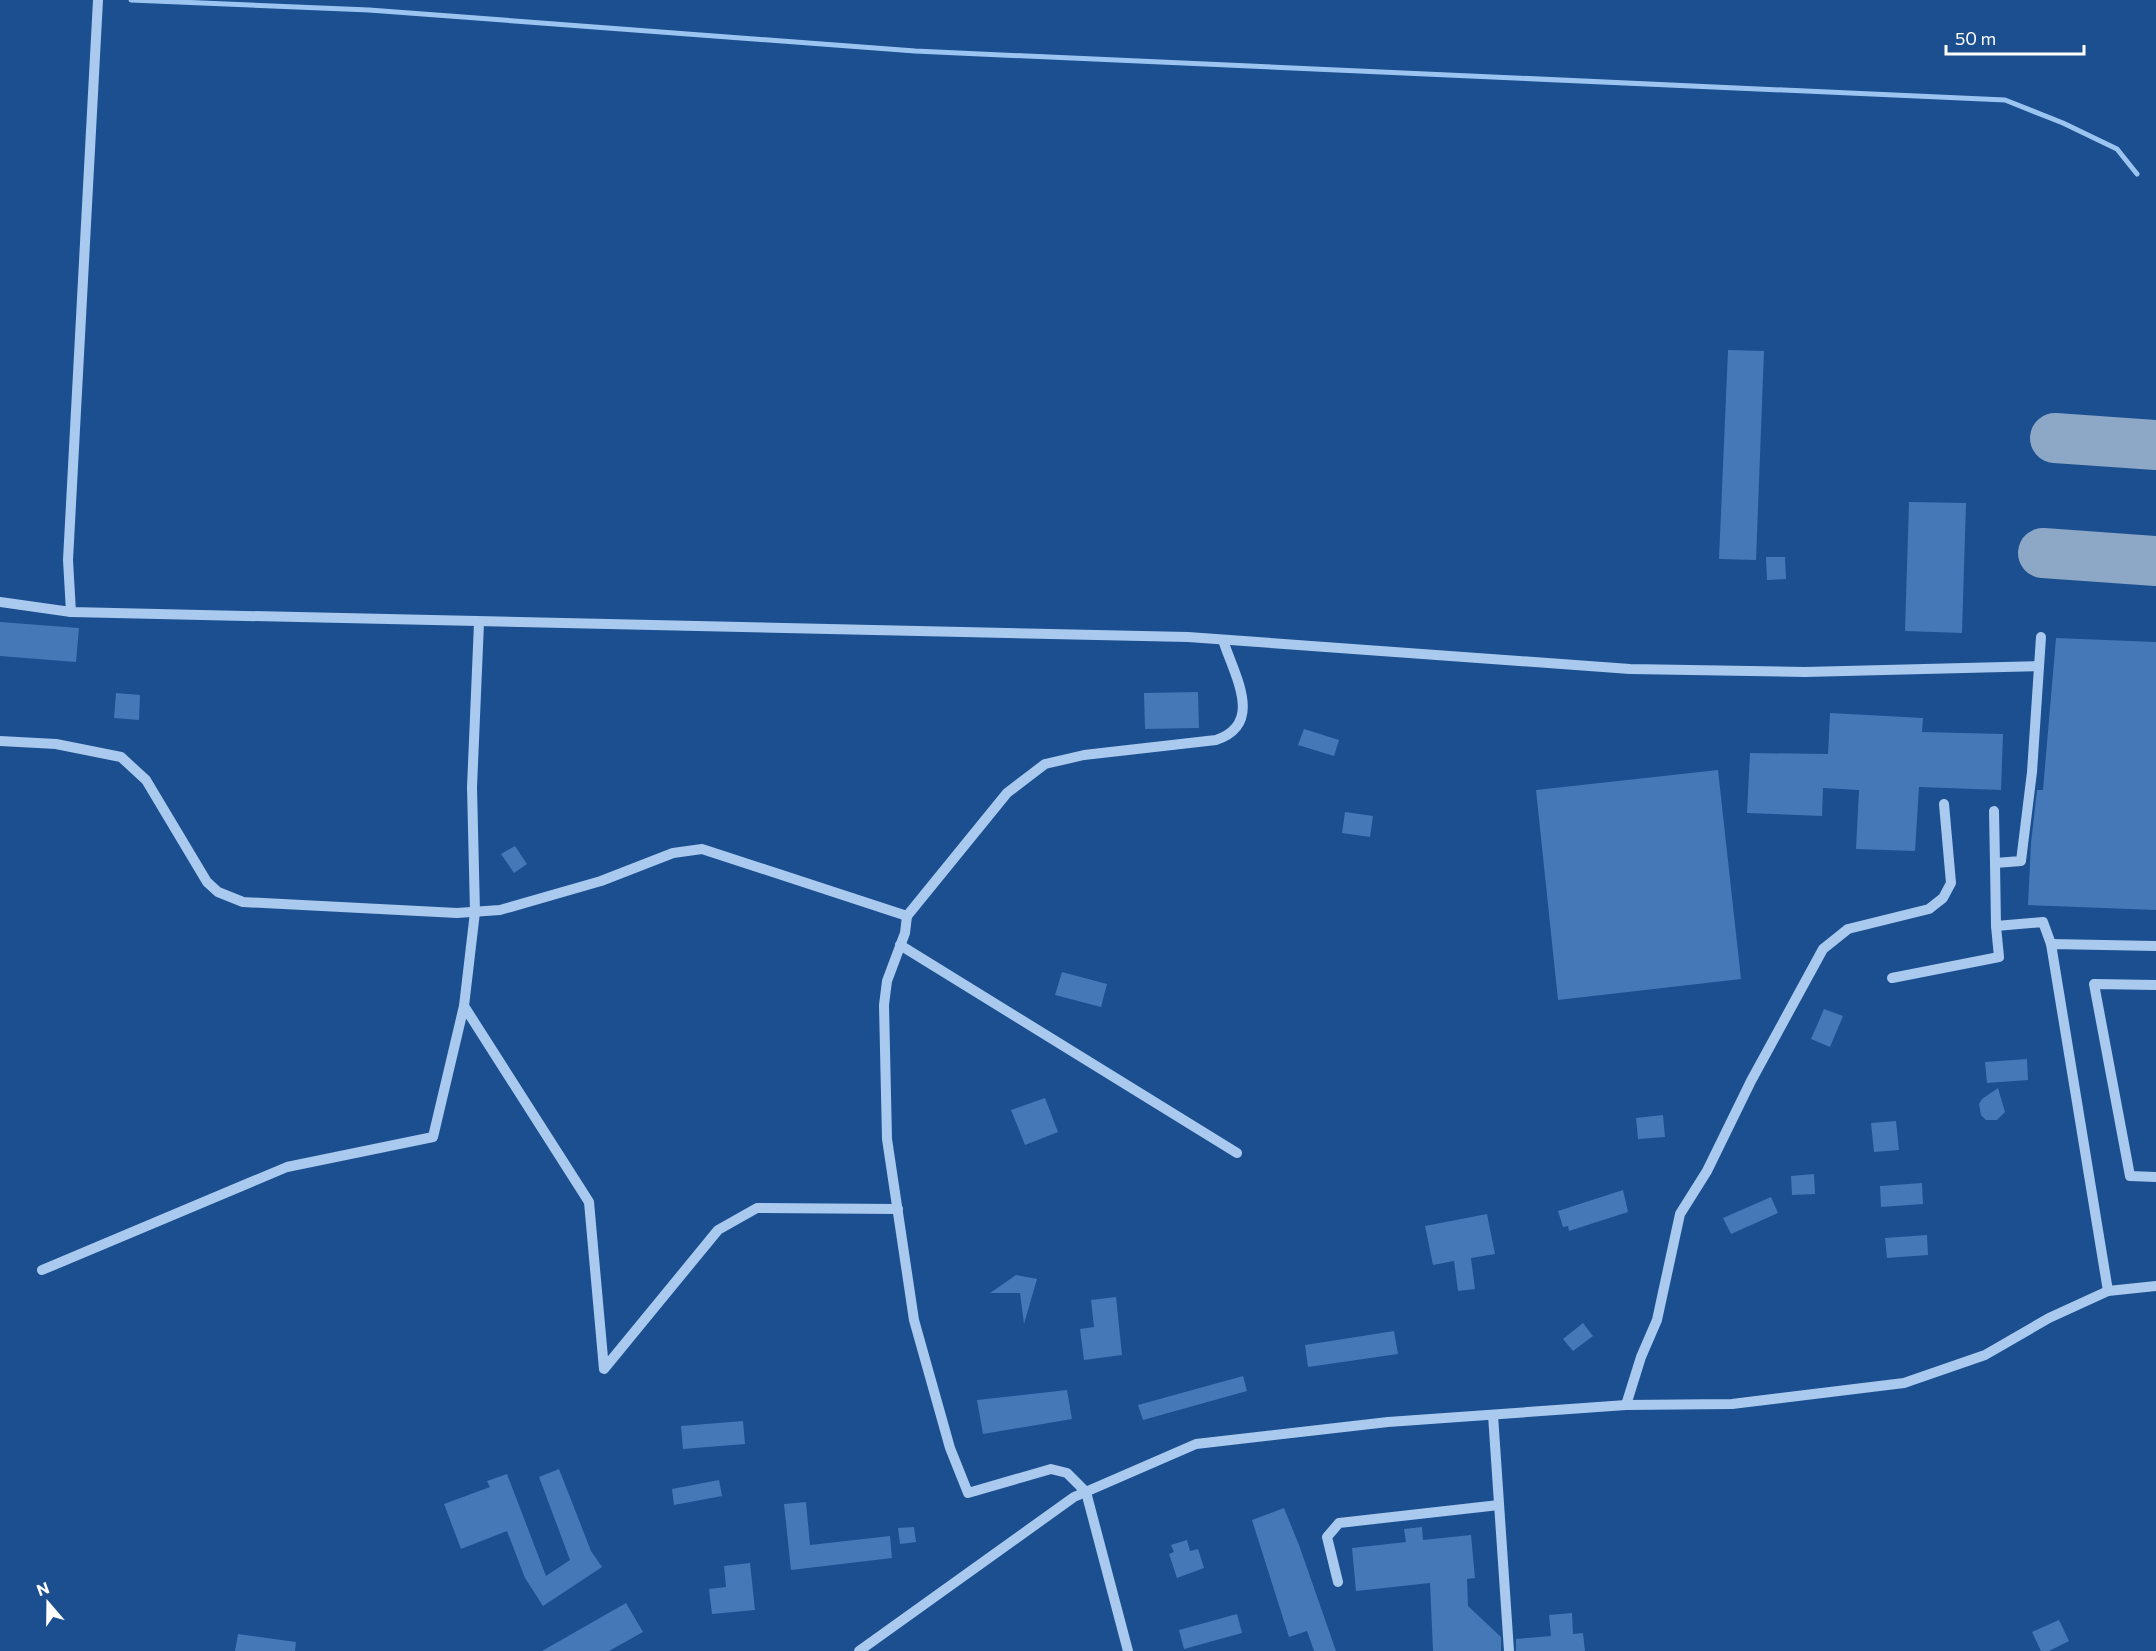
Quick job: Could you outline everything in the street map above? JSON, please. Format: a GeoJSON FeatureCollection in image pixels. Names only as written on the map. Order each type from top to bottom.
{"type":"FeatureCollection","features":[{"type":"Feature","properties":{"kind":"street"},"geometry":{"type":"LineString","coordinates":[[70,612],[68,560],[98,0]]}},
{"type":"Feature","properties":{"kind":"street"},"geometry":{"type":"LineString","coordinates":[[0,602],[70,612],[479,623],[1188,637],[1630,669],[1805,672],[2039,666]]}},
{"type":"Feature","properties":{"kind":"street"},"geometry":{"type":"LineString","coordinates":[[42,1270],[287,1167],[433,1137],[464,1006],[475,912],[472,787],[479,623]]}},
{"type":"Feature","properties":{"kind":"street"},"geometry":{"type":"LineString","coordinates":[[1995,863],[2021,861],[2032,772],[2041,637]]}},
{"type":"Feature","properties":{"kind":"street"},"geometry":{"type":"LineString","coordinates":[[1128,1651],[1086,1492],[1067,1473],[1051,1469],[968,1493],[950,1448],[914,1320],[887,1139],[884,1005],[887,981],[900,945],[907,916],[1007,793],[1046,764],[1084,754],[1216,740],[1229,735],[1238,728],[1242,721],[1243,702],[1223,640]]}},
{"type":"Feature","properties":{"kind":"street"},"geometry":{"type":"LineString","coordinates":[[0,741],[56,744],[121,757],[146,780],[207,882],[218,892],[243,902],[457,913],[500,910],[601,880],[673,853],[702,849],[907,916]]}},
{"type":"Feature","properties":{"kind":"street"},"geometry":{"type":"LineString","coordinates":[[1626,1405],[1641,1356],[1657,1320],[1680,1214],[1707,1171],[1751,1081],[1822,949],[1848,929],[1929,909],[1943,898],[1951,883],[1944,804]]}},
{"type":"Feature","properties":{"kind":"street"},"geometry":{"type":"LineString","coordinates":[[1892,978],[1999,957],[1996,926],[1994,811]]}},
{"type":"Feature","properties":{"kind":"street"},"geometry":{"type":"LineString","coordinates":[[1996,926],[2043,922],[2051,945],[2108,1290]]}},
{"type":"Feature","properties":{"kind":"street"},"geometry":{"type":"LineString","coordinates":[[900,945],[1237,1153]]}},
{"type":"Feature","properties":{"kind":"street"},"geometry":{"type":"LineString","coordinates":[[2051,945],[2156,946]]}},
{"type":"Feature","properties":{"kind":"street"},"geometry":{"type":"LineString","coordinates":[[2156,985],[2094,984],[2130,1176],[2156,1177]]}},
{"type":"Feature","properties":{"kind":"street"},"geometry":{"type":"LineString","coordinates":[[464,1006],[589,1202],[604,1369],[718,1230],[757,1208],[898,1209]]}},
{"type":"Feature","properties":{"kind":"street"},"geometry":{"type":"LineString","coordinates":[[859,1651],[1074,1497],[1196,1444],[1388,1422],[1626,1405],[1732,1404],[1904,1383],[1984,1355],[2049,1318],[2108,1290],[2156,1286]]}},
{"type":"Feature","properties":{"kind":"street"},"geometry":{"type":"LineString","coordinates":[[1493,1415],[1509,1651]]}},
{"type":"Feature","properties":{"kind":"street"},"geometry":{"type":"LineString","coordinates":[[1338,1582],[1327,1537],[1339,1523],[1499,1504]]}},
{"type":"Feature","properties":{"kind":"building"},"geometry":{"type":"Polygon","coordinates":[[[1728,350],[1764,351],[1756,560],[1719,559],[1728,350]]]}},
{"type":"Feature","properties":{"kind":"building"},"geometry":{"type":"Polygon","coordinates":[[[1909,502],[1966,503],[1962,633],[1905,631],[1909,502]]]}},
{"type":"Feature","properties":{"kind":"building"},"geometry":{"type":"Polygon","coordinates":[[[1766,557],[1785,557],[1786,579],[1767,580],[1766,557]]]}},
{"type":"Feature","properties":{"kind":"building"},"geometry":{"type":"Polygon","coordinates":[[[0,622],[79,628],[76,662],[0,656],[0,622]]]}},
{"type":"Feature","properties":{"kind":"building"},"geometry":{"type":"Polygon","coordinates":[[[2056,638],[2156,642],[2156,910],[2028,905],[2031,843],[2037,790],[2043,790],[2056,638]]]}},
{"type":"Feature","properties":{"kind":"building"},"geometry":{"type":"Polygon","coordinates":[[[1198,692],[1199,728],[1145,729],[1144,693],[1198,692]]]}},
{"type":"Feature","properties":{"kind":"building"},"geometry":{"type":"Polygon","coordinates":[[[116,693],[140,695],[139,720],[114,718],[116,693]]]}},
{"type":"Feature","properties":{"kind":"building"},"geometry":{"type":"Polygon","coordinates":[[[1830,713],[1923,718],[1922,732],[2003,734],[2001,790],[1919,787],[1915,851],[1856,849],[1859,790],[1823,788],[1822,816],[1747,813],[1750,753],[1828,754],[1830,713]]]}},
{"type":"Feature","properties":{"kind":"building"},"geometry":{"type":"Polygon","coordinates":[[[1304,729],[1339,740],[1334,756],[1298,745],[1304,729]]]}},
{"type":"Feature","properties":{"kind":"building"},"geometry":{"type":"Polygon","coordinates":[[[1718,770],[1741,979],[1558,1000],[1536,790],[1718,770]]]}},
{"type":"Feature","properties":{"kind":"building"},"geometry":{"type":"Polygon","coordinates":[[[1345,812],[1373,816],[1370,837],[1342,833],[1345,812]]]}},
{"type":"Feature","properties":{"kind":"building"},"geometry":{"type":"Polygon","coordinates":[[[515,846],[527,864],[514,873],[501,854],[515,846]]]}},
{"type":"Feature","properties":{"kind":"building"},"geometry":{"type":"Polygon","coordinates":[[[1062,972],[1107,984],[1101,1007],[1055,995],[1062,972]]]}},
{"type":"Feature","properties":{"kind":"building"},"geometry":{"type":"Polygon","coordinates":[[[1824,1009],[1843,1016],[1830,1047],[1811,1039],[1824,1009]]]}},
{"type":"Feature","properties":{"kind":"building"},"geometry":{"type":"Polygon","coordinates":[[[2027,1059],[2028,1080],[1987,1083],[1985,1062],[2027,1059]]]}},
{"type":"Feature","properties":{"kind":"building"},"geometry":{"type":"Polygon","coordinates":[[[1998,1088],[2005,1112],[1997,1120],[1986,1120],[1981,1115],[1979,1104],[1982,1099],[1998,1088]]]}},
{"type":"Feature","properties":{"kind":"building"},"geometry":{"type":"Polygon","coordinates":[[[1045,1098],[1058,1132],[1025,1145],[1011,1110],[1045,1098]]]}},
{"type":"Feature","properties":{"kind":"building"},"geometry":{"type":"Polygon","coordinates":[[[1663,1115],[1665,1137],[1638,1139],[1636,1118],[1663,1115]]]}},
{"type":"Feature","properties":{"kind":"building"},"geometry":{"type":"Polygon","coordinates":[[[1896,1121],[1899,1150],[1874,1152],[1871,1123],[1896,1121]]]}},
{"type":"Feature","properties":{"kind":"building"},"geometry":{"type":"Polygon","coordinates":[[[1814,1174],[1815,1194],[1792,1195],[1791,1176],[1814,1174]]]}},
{"type":"Feature","properties":{"kind":"building"},"geometry":{"type":"Polygon","coordinates":[[[1922,1183],[1923,1204],[1881,1207],[1880,1186],[1922,1183]]]}},
{"type":"Feature","properties":{"kind":"building"},"geometry":{"type":"Polygon","coordinates":[[[1623,1190],[1628,1212],[1569,1231],[1568,1226],[1563,1227],[1558,1211],[1623,1190]]]}},
{"type":"Feature","properties":{"kind":"building"},"geometry":{"type":"Polygon","coordinates":[[[1771,1197],[1778,1213],[1731,1234],[1723,1218],[1771,1197]]]}},
{"type":"Feature","properties":{"kind":"building"},"geometry":{"type":"Polygon","coordinates":[[[1487,1214],[1495,1254],[1471,1258],[1475,1289],[1458,1291],[1454,1261],[1433,1265],[1425,1226],[1487,1214]]]}},
{"type":"Feature","properties":{"kind":"building"},"geometry":{"type":"Polygon","coordinates":[[[1927,1235],[1928,1255],[1887,1258],[1885,1238],[1927,1235]]]}},
{"type":"Feature","properties":{"kind":"building"},"geometry":{"type":"Polygon","coordinates":[[[1016,1275],[1037,1279],[1024,1324],[1020,1293],[990,1293],[1016,1275]]]}},
{"type":"Feature","properties":{"kind":"building"},"geometry":{"type":"Polygon","coordinates":[[[1116,1297],[1122,1355],[1084,1360],[1080,1329],[1094,1327],[1091,1300],[1116,1297]]]}},
{"type":"Feature","properties":{"kind":"building"},"geometry":{"type":"Polygon","coordinates":[[[1583,1323],[1593,1336],[1573,1351],[1563,1339],[1583,1323]]]}},
{"type":"Feature","properties":{"kind":"building"},"geometry":{"type":"Polygon","coordinates":[[[1394,1331],[1398,1354],[1308,1367],[1305,1345],[1394,1331]]]}},
{"type":"Feature","properties":{"kind":"building"},"geometry":{"type":"Polygon","coordinates":[[[1243,1376],[1247,1391],[1143,1420],[1138,1405],[1243,1376]]]}},
{"type":"Feature","properties":{"kind":"building"},"geometry":{"type":"Polygon","coordinates":[[[1067,1390],[1072,1419],[983,1434],[977,1400],[1067,1390]]]}},
{"type":"Feature","properties":{"kind":"building"},"geometry":{"type":"Polygon","coordinates":[[[743,1421],[745,1444],[683,1449],[681,1426],[743,1421]]]}},
{"type":"Feature","properties":{"kind":"building"},"geometry":{"type":"Polygon","coordinates":[[[559,1469],[591,1551],[602,1567],[543,1606],[525,1578],[507,1531],[461,1549],[444,1504],[490,1487],[487,1481],[507,1474],[546,1576],[570,1560],[539,1477],[559,1469]]]}},
{"type":"Feature","properties":{"kind":"building"},"geometry":{"type":"Polygon","coordinates":[[[719,1480],[722,1496],[674,1505],[672,1489],[719,1480]]]}},
{"type":"Feature","properties":{"kind":"building"},"geometry":{"type":"Polygon","coordinates":[[[806,1502],[810,1545],[890,1536],[892,1558],[791,1570],[784,1504],[806,1502]]]}},
{"type":"Feature","properties":{"kind":"building"},"geometry":{"type":"Polygon","coordinates":[[[1284,1508],[1336,1651],[1314,1651],[1307,1631],[1289,1637],[1252,1520],[1284,1508]]]}},
{"type":"Feature","properties":{"kind":"building"},"geometry":{"type":"Polygon","coordinates":[[[914,1527],[916,1542],[900,1544],[898,1528],[914,1527]]]}},
{"type":"Feature","properties":{"kind":"building"},"geometry":{"type":"Polygon","coordinates":[[[1422,1527],[1423,1540],[1471,1535],[1475,1578],[1467,1579],[1468,1606],[1501,1637],[1501,1651],[1433,1651],[1430,1583],[1356,1591],[1352,1548],[1406,1542],[1404,1529],[1422,1527]]]}},
{"type":"Feature","properties":{"kind":"building"},"geometry":{"type":"Polygon","coordinates":[[[1187,1540],[1190,1551],[1198,1549],[1204,1568],[1177,1578],[1169,1554],[1174,1552],[1171,1545],[1187,1540]]]}},
{"type":"Feature","properties":{"kind":"building"},"geometry":{"type":"Polygon","coordinates":[[[750,1563],[755,1610],[712,1614],[709,1589],[726,1587],[724,1566],[750,1563]]]}},
{"type":"Feature","properties":{"kind":"building"},"geometry":{"type":"Polygon","coordinates":[[[626,1603],[643,1632],[609,1651],[542,1651],[626,1603]]]}},
{"type":"Feature","properties":{"kind":"building"},"geometry":{"type":"Polygon","coordinates":[[[1572,1613],[1573,1634],[1583,1633],[1585,1651],[1516,1651],[1516,1639],[1551,1636],[1549,1615],[1572,1613]]]}},
{"type":"Feature","properties":{"kind":"building"},"geometry":{"type":"Polygon","coordinates":[[[1237,1614],[1242,1633],[1184,1649],[1179,1630],[1237,1614]]]}},
{"type":"Feature","properties":{"kind":"building"},"geometry":{"type":"Polygon","coordinates":[[[2059,1620],[2069,1641],[2049,1651],[2041,1651],[2032,1632],[2059,1620]]]}},
{"type":"Feature","properties":{"kind":"building"},"geometry":{"type":"Polygon","coordinates":[[[238,1634],[296,1642],[295,1651],[235,1651],[238,1634]]]}},
{"type":"Feature","properties":{"kind":"waterway"},"geometry":{"type":"LineString","coordinates":[[131,0],[369,10],[915,51],[2005,100],[2063,123],[2117,149],[2137,174]]}},
{"type":"Feature","properties":{"kind":"taxiway"},"geometry":{"type":"LineString","coordinates":[[2055,438],[2156,445]]}},
{"type":"Feature","properties":{"kind":"taxiway"},"geometry":{"type":"LineString","coordinates":[[2043,553],[2156,561]]}}]}
